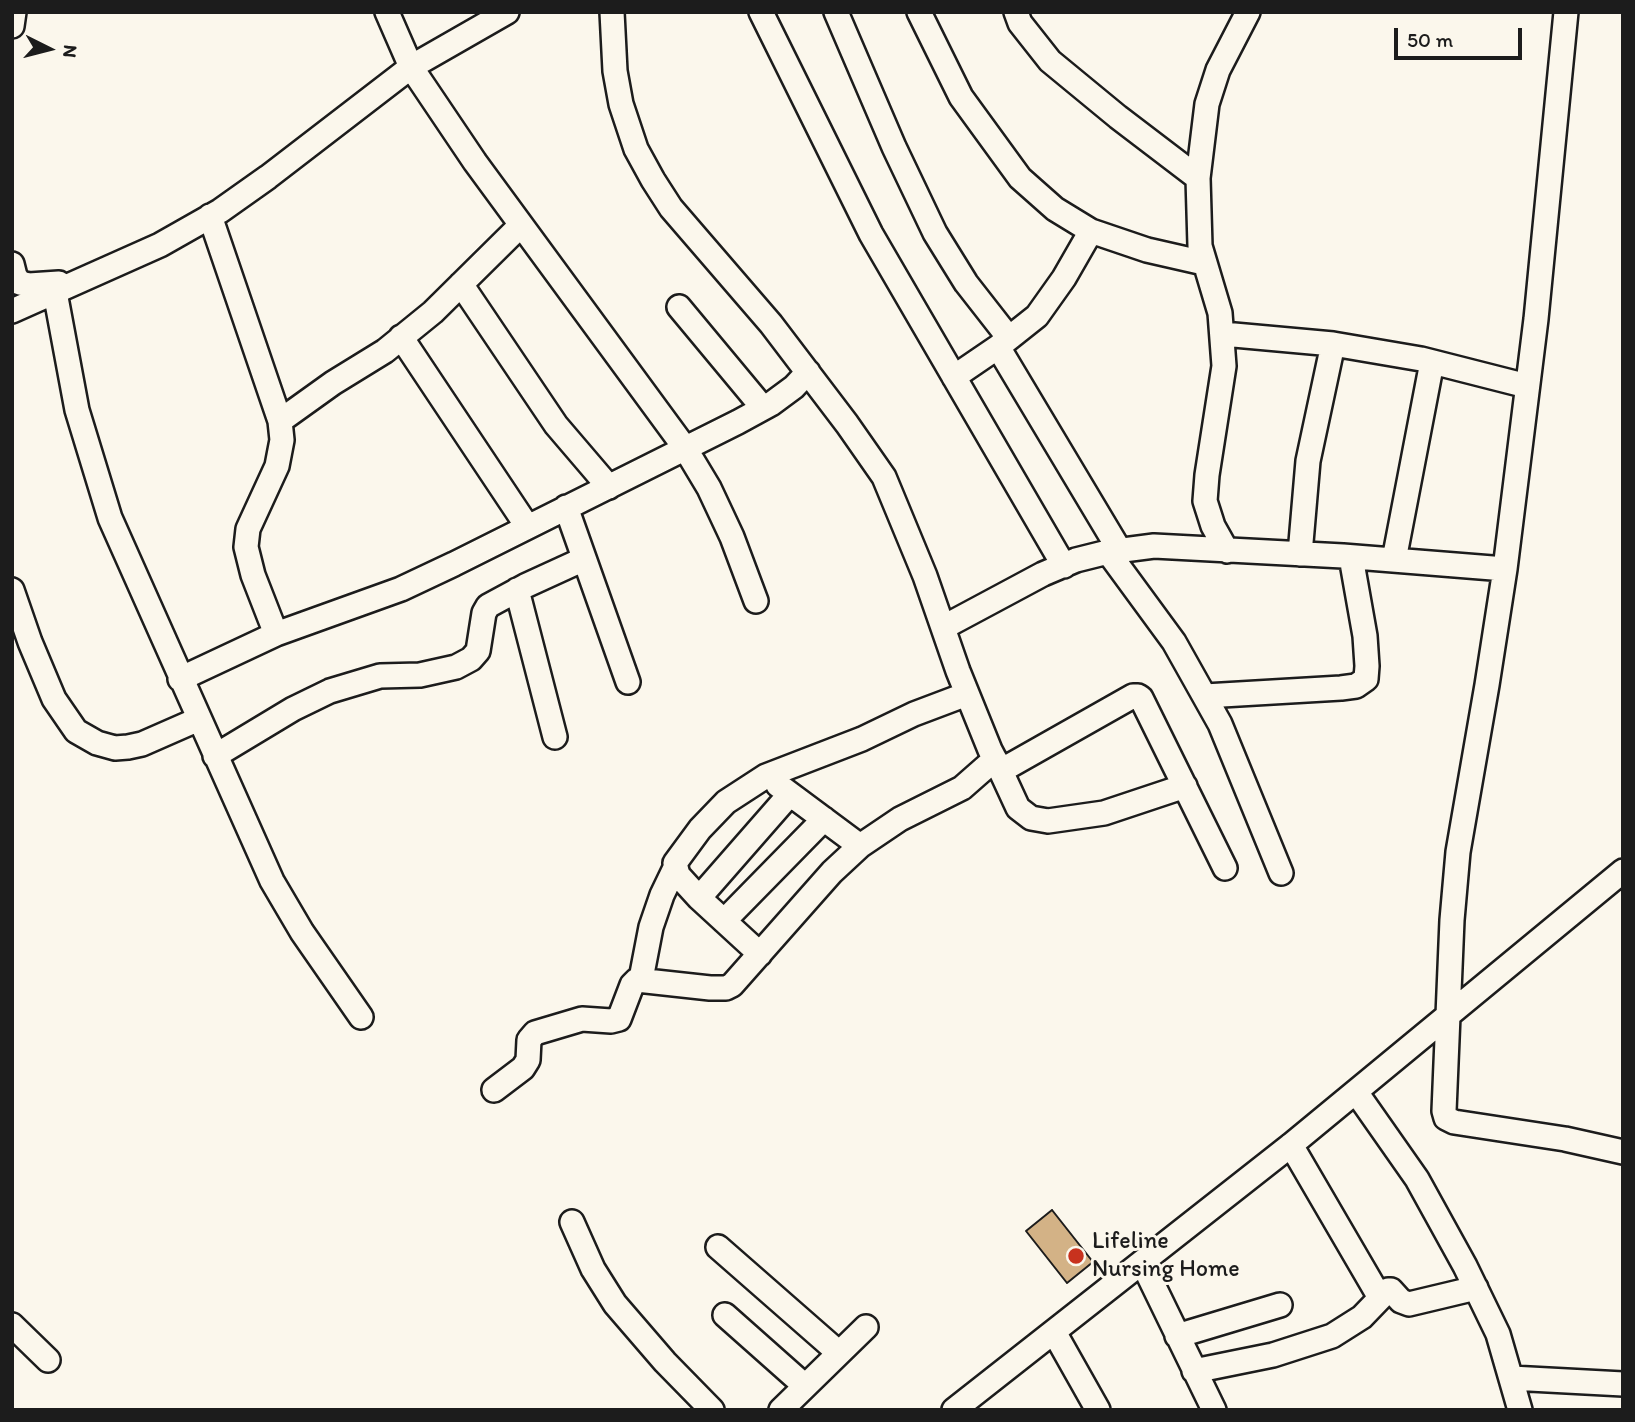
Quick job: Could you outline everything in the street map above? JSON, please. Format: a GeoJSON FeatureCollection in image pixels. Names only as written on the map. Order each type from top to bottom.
{"type":"FeatureCollection","features":[{"type":"Feature","properties":{"kind":"street"},"geometry":{"type":"LineString","coordinates":[[12,26],[14,12]]}},
{"type":"Feature","properties":{"kind":"street"},"geometry":{"type":"LineString","coordinates":[[387,12],[411,67],[521,225],[685,448],[727,524],[756,601]]}},
{"type":"Feature","properties":{"kind":"street"},"geometry":{"type":"LineString","coordinates":[[12,310],[160,245],[210,216],[268,177],[411,67],[507,12]]}},
{"type":"Feature","properties":{"kind":"street"},"geometry":{"type":"LineString","coordinates":[[612,12],[615,71],[621,104],[636,149],[671,208],[771,324],[884,477],[902,516],[967,694],[1018,808],[1031,818],[1048,821],[1104,813],[1185,786]]}},
{"type":"Feature","properties":{"kind":"street"},"geometry":{"type":"LineString","coordinates":[[761,12],[871,234],[1064,566]]}},
{"type":"Feature","properties":{"kind":"street"},"geometry":{"type":"LineString","coordinates":[[836,12],[894,148],[935,233],[1004,342],[1114,551],[1174,642],[1220,724],[1281,873]]}},
{"type":"Feature","properties":{"kind":"street"},"geometry":{"type":"LineString","coordinates":[[919,12],[961,97],[1020,177],[1055,209],[1091,231],[1147,250],[1204,262]]}},
{"type":"Feature","properties":{"kind":"street"},"geometry":{"type":"LineString","coordinates":[[1016,12],[1020,23],[1050,61],[1198,178]]}},
{"type":"Feature","properties":{"kind":"street"},"geometry":{"type":"LineString","coordinates":[[1227,551],[1213,526],[1205,501],[1224,366],[1220,313],[1200,246],[1198,178],[1207,104],[1218,70],[1248,12]]}},
{"type":"Feature","properties":{"kind":"street"},"geometry":{"type":"LineString","coordinates":[[1566,12],[1549,198],[1505,569],[1458,852],[1447,1016],[1446,1118],[1454,1122],[1565,1139],[1623,1152]]}},
{"type":"Feature","properties":{"kind":"street"},"geometry":{"type":"LineString","coordinates":[[210,216],[280,421],[282,440],[277,466],[248,528],[246,547],[253,575],[276,634]]}},
{"type":"Feature","properties":{"kind":"street"},"geometry":{"type":"LineString","coordinates":[[280,421],[433,312],[521,225]]}},
{"type":"Feature","properties":{"kind":"street"},"geometry":{"type":"LineString","coordinates":[[954,377],[1037,316],[1064,278],[1091,231]]}},
{"type":"Feature","properties":{"kind":"street"},"geometry":{"type":"LineString","coordinates":[[12,264],[20,283],[29,285],[79,282]]}},
{"type":"Feature","properties":{"kind":"street"},"geometry":{"type":"LineString","coordinates":[[461,284],[556,425],[609,487]]}},
{"type":"Feature","properties":{"kind":"street"},"geometry":{"type":"LineString","coordinates":[[55,292],[76,410],[110,519],[272,881],[302,932],[361,1017]]}},
{"type":"Feature","properties":{"kind":"street"},"geometry":{"type":"LineString","coordinates":[[679,307],[763,408]]}},
{"type":"Feature","properties":{"kind":"street"},"geometry":{"type":"LineString","coordinates":[[1223,334],[1333,344],[1432,362],[1527,386]]}},
{"type":"Feature","properties":{"kind":"street"},"geometry":{"type":"LineString","coordinates":[[401,337],[527,526]]}},
{"type":"Feature","properties":{"kind":"street"},"geometry":{"type":"LineString","coordinates":[[1300,554],[1308,461],[1333,344]]}},
{"type":"Feature","properties":{"kind":"street"},"geometry":{"type":"LineString","coordinates":[[1394,560],[1432,362]]}},
{"type":"Feature","properties":{"kind":"street"},"geometry":{"type":"LineString","coordinates":[[180,679],[276,634],[401,589],[763,408],[794,387],[807,372]]}},
{"type":"Feature","properties":{"kind":"street"},"geometry":{"type":"LineString","coordinates":[[566,507],[628,682]]}},
{"type":"Feature","properties":{"kind":"street"},"geometry":{"type":"LineString","coordinates":[[944,627],[1064,566],[1114,551],[1154,546],[1351,556],[1505,569]]}},
{"type":"Feature","properties":{"kind":"street"},"geometry":{"type":"LineString","coordinates":[[1205,696],[1341,688],[1356,686],[1366,678],[1365,636],[1351,556]]}},
{"type":"Feature","properties":{"kind":"street"},"geometry":{"type":"LineString","coordinates":[[215,756],[293,709],[330,691],[380,676],[420,675],[439,671],[456,667],[471,659],[478,652],[484,613],[488,606],[584,559]]}},
{"type":"Feature","properties":{"kind":"street"},"geometry":{"type":"LineString","coordinates":[[12,590],[54,699],[76,731],[97,743],[115,748],[128,747],[142,744],[199,719]]}},
{"type":"Feature","properties":{"kind":"street"},"geometry":{"type":"LineString","coordinates":[[517,590],[555,737]]}},
{"type":"Feature","properties":{"kind":"street"},"geometry":{"type":"LineString","coordinates":[[641,979],[651,927],[679,856],[699,829],[726,802],[766,776],[967,694]]}},
{"type":"Feature","properties":{"kind":"street"},"geometry":{"type":"LineString","coordinates":[[997,764],[1004,769],[1138,696],[1225,868]]}},
{"type":"Feature","properties":{"kind":"street"},"geometry":{"type":"LineString","coordinates":[[494,1090],[523,1068],[528,1060],[529,1040],[532,1035],[582,1019],[619,1019],[632,985],[641,979],[726,988],[739,979],[832,872],[860,846],[900,819],[962,788],[997,764]]}},
{"type":"Feature","properties":{"kind":"street"},"geometry":{"type":"LineString","coordinates":[[766,776],[860,846]]}},
{"type":"Feature","properties":{"kind":"street"},"geometry":{"type":"LineString","coordinates":[[699,898],[790,794]]}},
{"type":"Feature","properties":{"kind":"street"},"geometry":{"type":"LineString","coordinates":[[724,921],[824,819]]}},
{"type":"Feature","properties":{"kind":"street"},"geometry":{"type":"LineString","coordinates":[[675,869],[684,884],[760,954]]}},
{"type":"Feature","properties":{"kind":"street"},"geometry":{"type":"LineString","coordinates":[[956,1409],[1291,1146],[1622,874]]}},
{"type":"Feature","properties":{"kind":"street"},"geometry":{"type":"LineString","coordinates":[[1356,1092],[1417,1179],[1476,1288],[1498,1334],[1520,1410]]}},
{"type":"Feature","properties":{"kind":"street"},"geometry":{"type":"LineString","coordinates":[[1291,1146],[1379,1296]]}},
{"type":"Feature","properties":{"kind":"street"},"geometry":{"type":"LineString","coordinates":[[572,1222],[593,1269],[615,1304],[665,1362],[712,1410]]}},
{"type":"Feature","properties":{"kind":"street"},"geometry":{"type":"LineString","coordinates":[[718,1247],[839,1353]]}},
{"type":"Feature","properties":{"kind":"street"},"geometry":{"type":"LineString","coordinates":[[1142,1262],[1214,1410]]}},
{"type":"Feature","properties":{"kind":"street"},"geometry":{"type":"LineString","coordinates":[[1194,1371],[1273,1355],[1332,1336],[1362,1317],[1384,1291],[1391,1290],[1401,1301],[1415,1304],[1476,1288]]}},
{"type":"Feature","properties":{"kind":"street"},"geometry":{"type":"LineString","coordinates":[[1177,1336],[1280,1305]]}},
{"type":"Feature","properties":{"kind":"street"},"geometry":{"type":"LineString","coordinates":[[725,1315],[805,1386]]}},
{"type":"Feature","properties":{"kind":"street"},"geometry":{"type":"LineString","coordinates":[[12,1325],[48,1360]]}},
{"type":"Feature","properties":{"kind":"street"},"geometry":{"type":"LineString","coordinates":[[781,1410],[866,1327]]}},
{"type":"Feature","properties":{"kind":"street"},"geometry":{"type":"LineString","coordinates":[[1054,1332],[1098,1410]]}},
{"type":"Feature","properties":{"kind":"street"},"geometry":{"type":"LineString","coordinates":[[1511,1378],[1623,1384]]}},
{"type":"Feature","properties":{"kind":"building"},"geometry":{"type":"Polygon","coordinates":[[[1052,1210],[1093,1262],[1067,1283],[1026,1231],[1052,1210]]]}},
{"type":"Feature","properties":{"kind":"place","name":"Lifeline Nursing Home"},"geometry":{"type":"Point","coordinates":[1076,1256]}}]}
